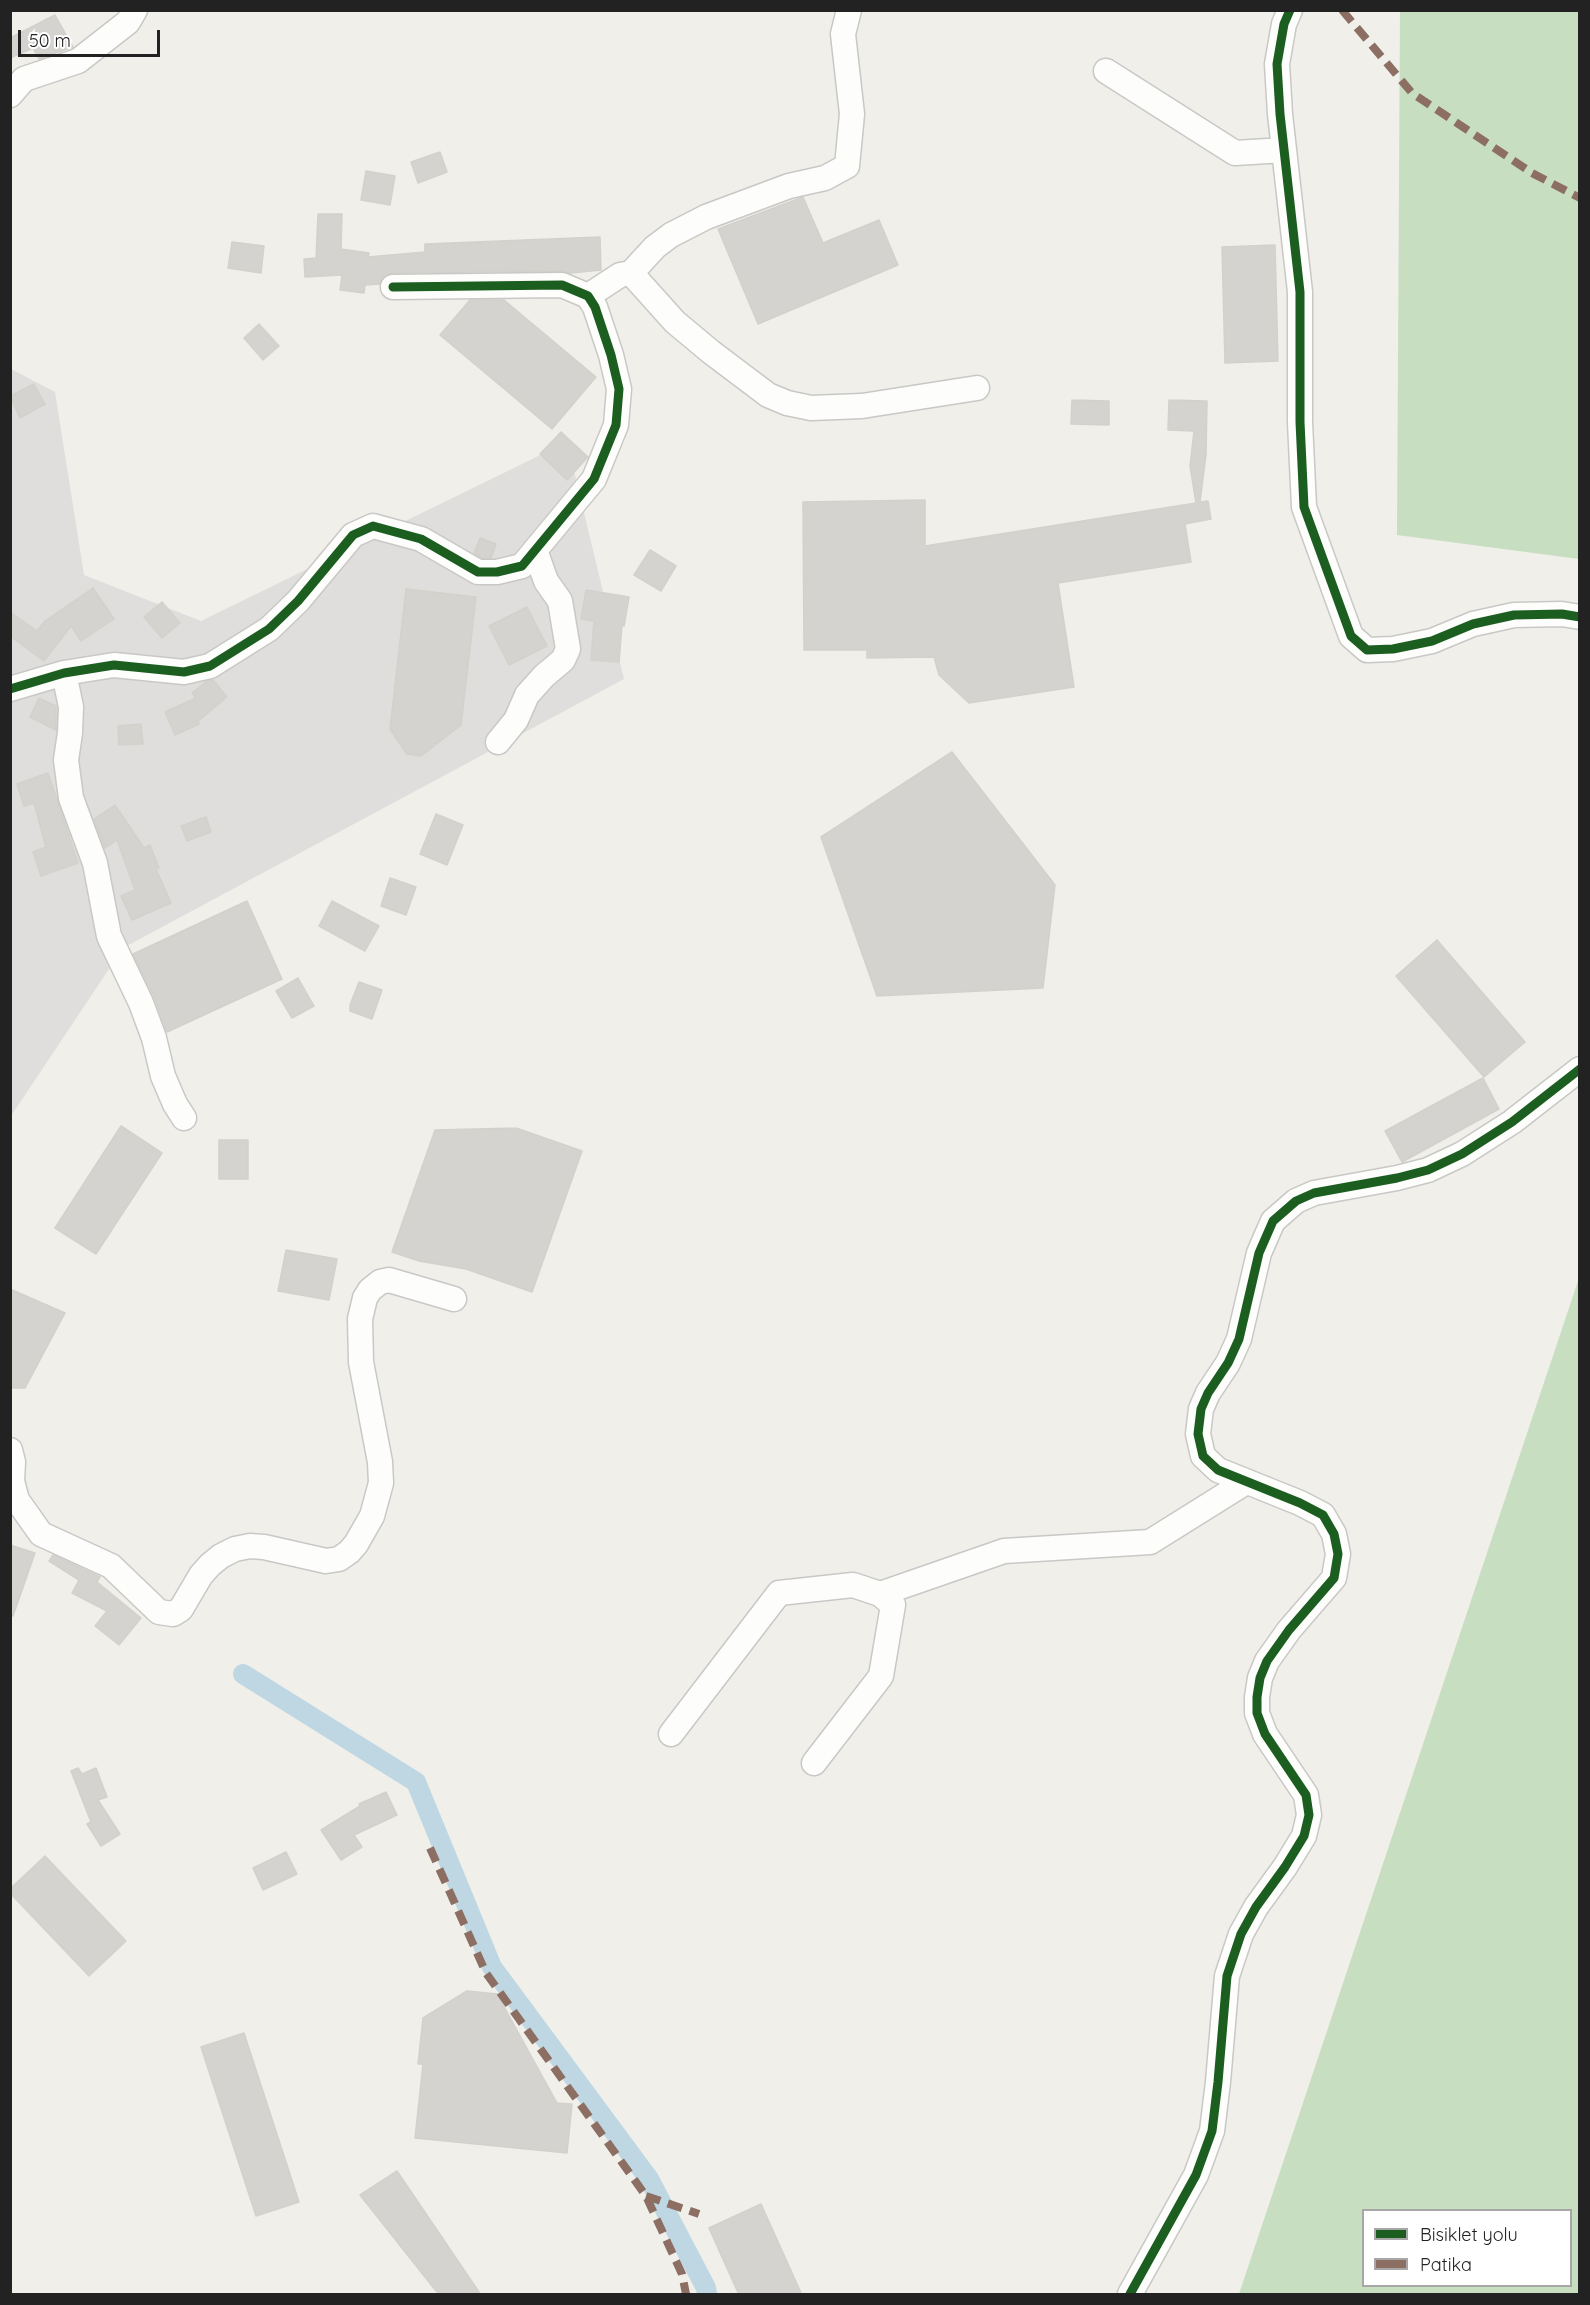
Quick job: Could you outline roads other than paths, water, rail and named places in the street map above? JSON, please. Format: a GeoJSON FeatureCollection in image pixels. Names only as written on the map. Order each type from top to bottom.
{"type":"FeatureCollection","features":[{"type":"Feature","properties":{"kind":"street"},"geometry":{"type":"LineString","coordinates":[[10,94],[24,79],[78,61],[128,22],[135,10]]}},
{"type":"Feature","properties":{"kind":"street"},"geometry":{"type":"LineString","coordinates":[[588,296],[620,275],[631,273],[655,247],[671,235],[706,217],[789,186],[825,178],[847,166],[852,114],[843,34],[849,10]]}},
{"type":"Feature","properties":{"kind":"street"},"geometry":{"type":"LineString","coordinates":[[1290,10],[1284,24],[1277,64],[1300,292],[1300,422],[1304,507],[1351,636],[1367,650],[1393,649],[1432,641],[1473,624],[1514,615],[1562,614],[1580,617]]}},
{"type":"Feature","properties":{"kind":"street"},"geometry":{"type":"LineString","coordinates":[[1106,71],[1235,153],[1284,150]]}},
{"type":"Feature","properties":{"kind":"street"},"geometry":{"type":"LineString","coordinates":[[631,273],[675,321],[711,352],[768,395],[787,403],[811,408],[862,406],[977,388]]}},
{"type":"Feature","properties":{"kind":"street"},"geometry":{"type":"LineString","coordinates":[[10,689],[64,674],[114,665],[184,672],[210,666],[269,629],[298,601],[353,534],[373,526],[421,539],[478,572],[497,572],[522,566],[594,479],[616,425],[619,389],[611,355],[595,307],[588,296],[562,285],[393,287]]}},
{"type":"Feature","properties":{"kind":"street"},"geometry":{"type":"LineString","coordinates":[[498,742],[516,720],[527,695],[563,660],[568,649],[560,601],[546,581],[535,549]]}},
{"type":"Feature","properties":{"kind":"street"},"geometry":{"type":"LineString","coordinates":[[64,674],[71,707],[66,760],[71,798],[95,863],[109,936],[141,1003],[154,1038],[167,1088],[184,1118]]}},
{"type":"Feature","properties":{"kind":"street"},"geometry":{"type":"LineString","coordinates":[[1130,2295],[1196,2175],[1212,2131],[1227,1976],[1241,1934],[1256,1906],[1285,1867],[1304,1836],[1309,1815],[1306,1795],[1265,1734],[1257,1713],[1257,1697],[1260,1678],[1267,1660],[1289,1630],[1334,1578],[1338,1554],[1335,1534],[1323,1515],[1300,1503],[1218,1470],[1203,1456],[1198,1434],[1201,1409],[1208,1392],[1239,1339],[1258,1253],[1273,1221],[1296,1201],[1314,1193],[1428,1170],[1462,1154],[1512,1122],[1580,1069]]}},
{"type":"Feature","properties":{"kind":"street"},"geometry":{"type":"LineString","coordinates":[[10,1450],[13,1462],[12,1480],[17,1500],[41,1534],[111,1566],[159,1612],[173,1614],[181,1609],[201,1575],[221,1556],[235,1549],[264,1547],[326,1561],[339,1559],[356,1544],[372,1516],[381,1483],[381,1462],[361,1362],[360,1319],[365,1298],[375,1286],[389,1280],[454,1299]]}},
{"type":"Feature","properties":{"kind":"street"},"geometry":{"type":"LineString","coordinates":[[880,1594],[1004,1551],[1150,1542],[1246,1482]]}},
{"type":"Feature","properties":{"kind":"street"},"geometry":{"type":"LineString","coordinates":[[671,1734],[779,1593],[853,1585],[880,1594],[893,1605],[881,1676],[814,1763]]}},
{"type":"Feature","properties":{"kind":"waterway"},"geometry":{"type":"LineString","coordinates":[[243,1674],[416,1782],[492,1967],[649,2179],[706,2288],[707,2294]]}}]}
